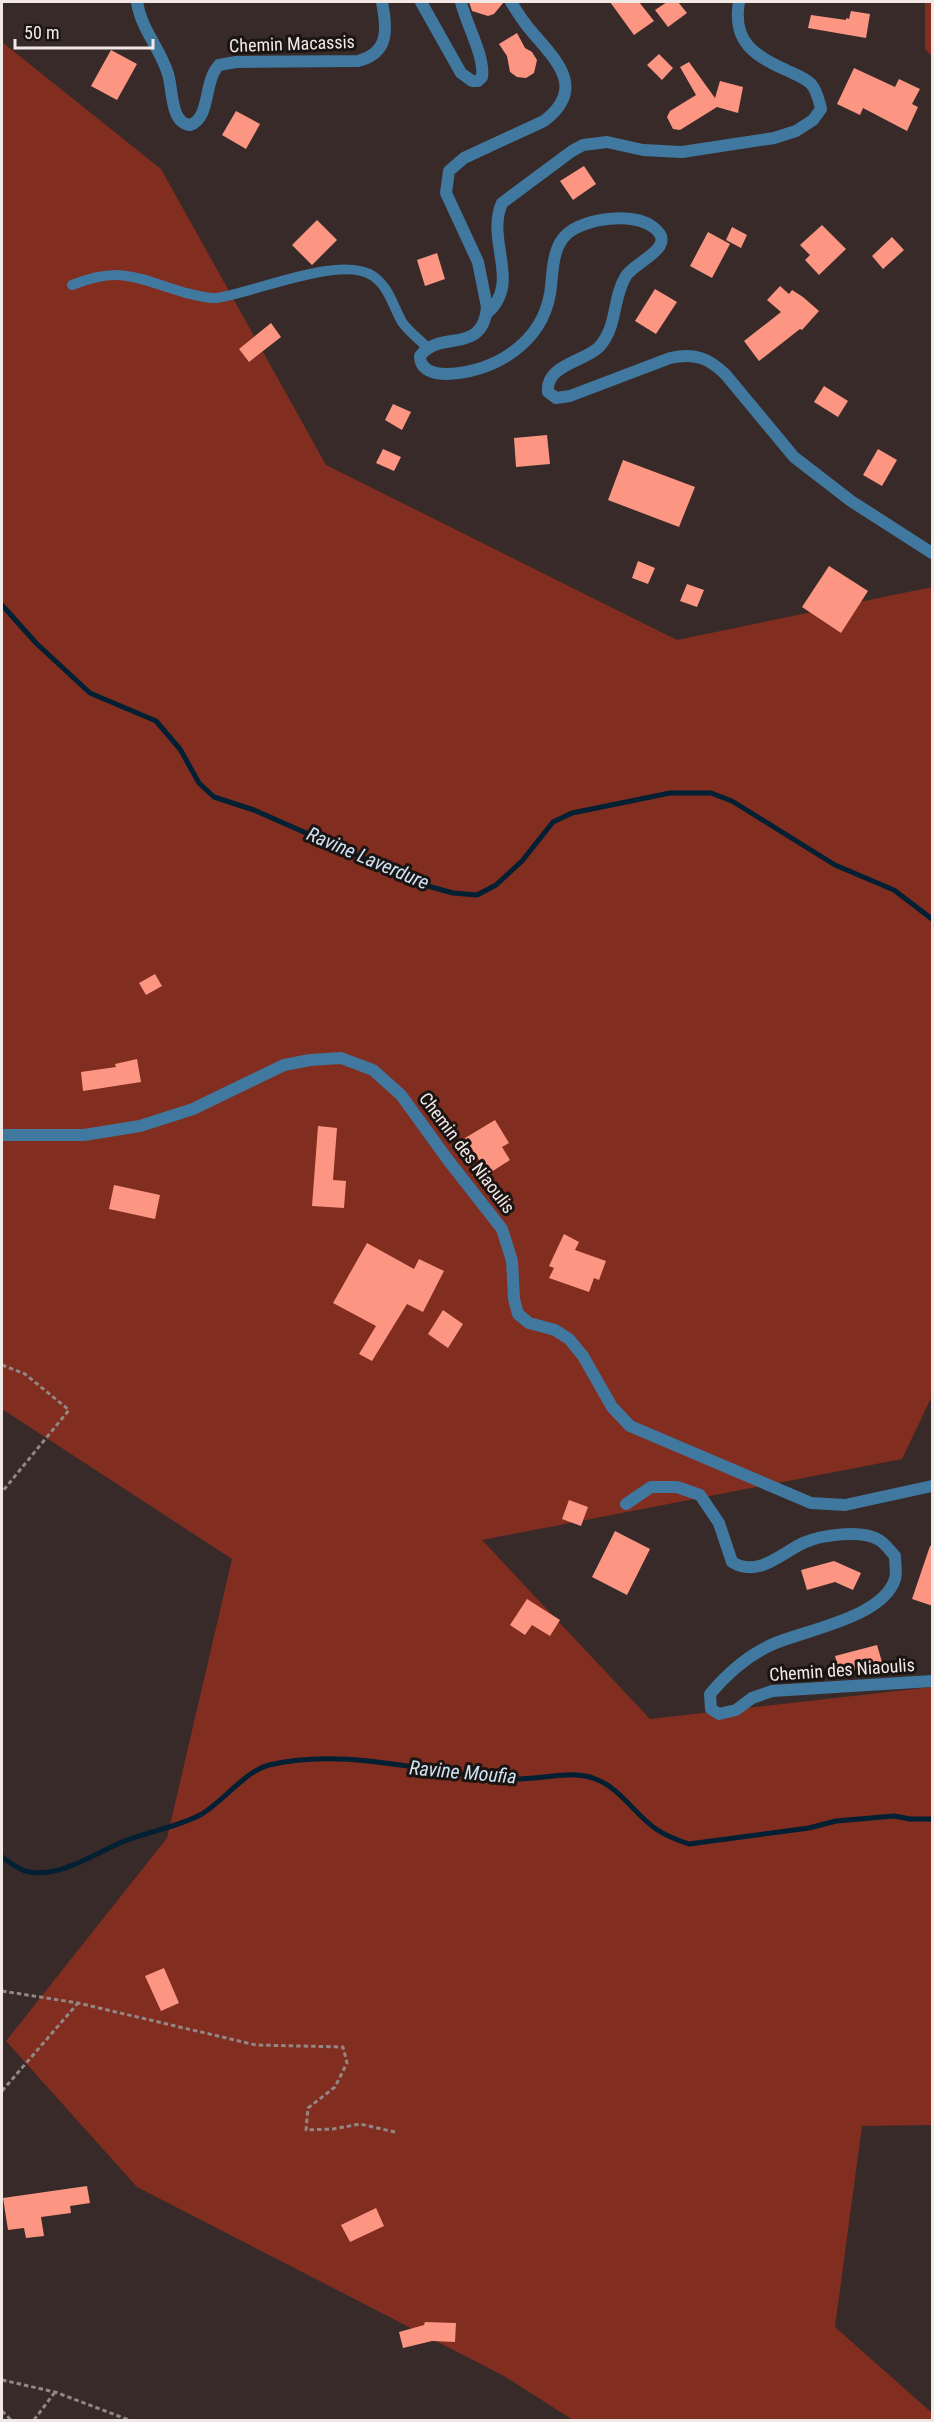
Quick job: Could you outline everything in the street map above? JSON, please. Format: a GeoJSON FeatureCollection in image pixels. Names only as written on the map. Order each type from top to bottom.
{"type":"FeatureCollection","features":[{"type":"Feature","properties":{"kind":"street","name":"Chemin Macassis"},"geometry":{"type":"LineString","coordinates":[[137,2],[144,28],[162,58],[168,74],[176,114],[180,121],[190,125],[196,123],[203,113],[209,79],[219,65],[236,62],[358,61],[371,57],[383,44],[385,27],[382,2]]}},
{"type":"Feature","properties":{"kind":"street"},"geometry":{"type":"LineString","coordinates":[[421,2],[461,73],[472,81],[478,81],[482,77],[481,62],[465,21],[461,2]]}},
{"type":"Feature","properties":{"kind":"street"},"geometry":{"type":"LineString","coordinates":[[511,2],[559,63],[565,89],[560,105],[544,121],[464,158],[449,171],[447,193],[478,262],[484,289],[486,314],[480,328],[469,337],[428,348],[420,356],[421,362],[429,371],[438,374],[472,372],[502,360],[524,342],[541,320],[550,295],[555,255],[566,234],[591,222],[611,219],[628,219],[648,224],[659,232],[662,243],[654,253],[625,277],[614,318],[604,341],[584,358],[555,372],[549,378],[548,392],[556,398],[570,396],[669,358],[684,355],[700,356],[714,363],[726,375],[803,465],[851,501],[933,553]]}},
{"type":"Feature","properties":{"kind":"street"},"geometry":{"type":"LineString","coordinates":[[486,314],[495,307],[501,297],[503,286],[497,234],[498,213],[502,203],[572,151],[594,142],[607,142],[643,150],[682,152],[774,138],[796,131],[818,115],[821,109],[820,103],[810,83],[763,60],[748,46],[739,24],[739,2]]}},
{"type":"Feature","properties":{"kind":"street","name":"Chemin des Niaoulis"},"geometry":{"type":"LineString","coordinates":[[2,1135],[84,1135],[140,1126],[193,1109],[284,1065],[310,1060],[341,1058],[374,1070],[401,1095],[502,1229],[513,1261],[514,1299],[518,1314],[529,1323],[555,1330],[569,1339],[583,1356],[612,1407],[630,1426],[811,1503],[830,1506],[861,1503],[933,1486]]}},
{"type":"Feature","properties":{"kind":"street","name":"Chemin des Niaoulis"},"geometry":{"type":"LineString","coordinates":[[626,1504],[651,1487],[677,1487],[700,1495],[719,1523],[732,1562],[740,1567],[757,1567],[777,1559],[803,1543],[830,1536],[864,1534],[880,1540],[895,1556],[895,1579],[885,1595],[864,1611],[769,1646],[726,1675],[710,1694],[711,1709],[719,1714],[736,1710],[752,1698],[772,1691],[933,1681]]}},
{"type":"Feature","properties":{"kind":"lane"},"geometry":{"type":"LineString","coordinates":[[72,285],[94,276],[121,274],[148,279],[182,291],[215,298],[326,270],[354,270],[373,276],[393,299],[403,323],[428,348]]}},
{"type":"Feature","properties":{"kind":"path"},"geometry":{"type":"LineString","coordinates":[[2,1365],[26,1374],[69,1410],[2,1492]]}},
{"type":"Feature","properties":{"kind":"path"},"geometry":{"type":"LineString","coordinates":[[2,1991],[78,2003],[256,2046],[343,2047],[347,2063],[334,2087],[308,2108],[306,2130],[360,2124],[394,2132]]}},
{"type":"Feature","properties":{"kind":"path"},"geometry":{"type":"LineString","coordinates":[[2,2091],[78,2003]]}},
{"type":"Feature","properties":{"kind":"path"},"geometry":{"type":"LineString","coordinates":[[2,2380],[55,2392],[129,2421]]}},
{"type":"Feature","properties":{"kind":"path"},"geometry":{"type":"LineString","coordinates":[[34,2421],[55,2392]]}},
{"type":"Feature","properties":{"kind":"path"},"geometry":{"type":"LineString","coordinates":[[2,2411],[11,2421]]}},
{"type":"Feature","properties":{"kind":"shaded area"},"geometry":{"type":"Polygon","coordinates":[[[925,2],[932,2],[932,56],[925,49],[925,2]]]}},
{"type":"Feature","properties":{"kind":"shaded area"},"geometry":{"type":"Polygon","coordinates":[[[2,42],[161,169],[326,465],[677,640],[932,587],[932,1396],[902,1459],[482,1540],[650,1719],[932,1687],[932,2125],[862,2126],[835,2327],[932,2413],[932,2420],[573,2420],[504,2376],[137,2187],[6,2041],[167,1838],[232,1559],[2,1409],[2,42]]]}},
{"type":"Feature","properties":{"kind":"building"},"geometry":{"type":"Polygon","coordinates":[[[469,2],[503,3],[494,14],[488,16],[472,11],[469,2]]]}},
{"type":"Feature","properties":{"kind":"building"},"geometry":{"type":"Polygon","coordinates":[[[610,2],[639,2],[654,21],[634,35],[610,2]]]}},
{"type":"Feature","properties":{"kind":"building"},"geometry":{"type":"Polygon","coordinates":[[[667,2],[678,2],[687,13],[668,27],[655,10],[667,2]]]}},
{"type":"Feature","properties":{"kind":"building"},"geometry":{"type":"Polygon","coordinates":[[[851,11],[870,14],[866,38],[808,28],[811,15],[846,20],[846,18],[849,19],[851,11]]]}},
{"type":"Feature","properties":{"kind":"building"},"geometry":{"type":"Polygon","coordinates":[[[517,33],[525,48],[532,52],[537,60],[534,73],[526,78],[517,77],[510,72],[507,56],[499,44],[517,33]]]}},
{"type":"Feature","properties":{"kind":"building"},"geometry":{"type":"Polygon","coordinates":[[[111,50],[137,64],[117,100],[91,86],[111,50]]]}},
{"type":"Feature","properties":{"kind":"building"},"geometry":{"type":"Polygon","coordinates":[[[659,54],[673,68],[662,80],[647,65],[659,54]]]}},
{"type":"Feature","properties":{"kind":"building"},"geometry":{"type":"Polygon","coordinates":[[[689,62],[715,98],[720,81],[743,87],[738,113],[717,107],[680,130],[673,129],[667,117],[670,111],[696,95],[680,67],[689,62]]]}},
{"type":"Feature","properties":{"kind":"building"},"geometry":{"type":"Polygon","coordinates":[[[854,68],[895,87],[899,79],[920,89],[912,104],[918,107],[907,131],[863,108],[860,115],[837,104],[854,68]]]}},
{"type":"Feature","properties":{"kind":"building"},"geometry":{"type":"Polygon","coordinates":[[[236,111],[260,124],[246,149],[222,135],[236,111]]]}},
{"type":"Feature","properties":{"kind":"building"},"geometry":{"type":"Polygon","coordinates":[[[584,166],[596,184],[573,200],[560,181],[584,166]]]}},
{"type":"Feature","properties":{"kind":"building"},"geometry":{"type":"Polygon","coordinates":[[[317,220],[337,240],[312,265],[292,245],[317,220]]]}},
{"type":"Feature","properties":{"kind":"building"},"geometry":{"type":"Polygon","coordinates":[[[822,225],[846,249],[819,275],[805,260],[810,255],[800,245],[822,225]]]}},
{"type":"Feature","properties":{"kind":"building"},"geometry":{"type":"Polygon","coordinates":[[[732,227],[747,235],[741,248],[726,240],[732,227]]]}},
{"type":"Feature","properties":{"kind":"building"},"geometry":{"type":"Polygon","coordinates":[[[708,232],[730,244],[712,278],[690,266],[708,232]]]}},
{"type":"Feature","properties":{"kind":"building"},"geometry":{"type":"Polygon","coordinates":[[[892,237],[904,250],[883,269],[872,256],[892,237]]]}},
{"type":"Feature","properties":{"kind":"building"},"geometry":{"type":"Polygon","coordinates":[[[437,253],[445,279],[425,286],[417,260],[437,253]]]}},
{"type":"Feature","properties":{"kind":"building"},"geometry":{"type":"Polygon","coordinates":[[[780,286],[789,294],[792,290],[803,297],[819,311],[802,330],[800,329],[759,361],[744,341],[781,312],[767,300],[780,286]]]}},
{"type":"Feature","properties":{"kind":"building"},"geometry":{"type":"Polygon","coordinates":[[[655,289],[677,302],[656,334],[635,321],[655,289]]]}},
{"type":"Feature","properties":{"kind":"building"},"geometry":{"type":"Polygon","coordinates":[[[271,323],[281,337],[249,362],[239,349],[271,323]]]}},
{"type":"Feature","properties":{"kind":"building"},"geometry":{"type":"Polygon","coordinates":[[[824,386],[848,401],[838,417],[814,402],[824,386]]]}},
{"type":"Feature","properties":{"kind":"building"},"geometry":{"type":"Polygon","coordinates":[[[393,404],[411,412],[402,430],[385,420],[393,404]]]}},
{"type":"Feature","properties":{"kind":"building"},"geometry":{"type":"Polygon","coordinates":[[[547,435],[550,464],[516,467],[514,438],[547,435]]]}},
{"type":"Feature","properties":{"kind":"building"},"geometry":{"type":"Polygon","coordinates":[[[383,449],[401,457],[394,471],[376,463],[383,449]]]}},
{"type":"Feature","properties":{"kind":"building"},"geometry":{"type":"Polygon","coordinates":[[[878,449],[897,460],[882,486],[863,475],[878,449]]]}},
{"type":"Feature","properties":{"kind":"building"},"geometry":{"type":"Polygon","coordinates":[[[623,460],[695,487],[679,527],[608,500],[623,460]]]}},
{"type":"Feature","properties":{"kind":"building"},"geometry":{"type":"Polygon","coordinates":[[[638,561],[655,568],[648,584],[632,578],[638,561]]]}},
{"type":"Feature","properties":{"kind":"building"},"geometry":{"type":"Polygon","coordinates":[[[829,566],[868,591],[841,633],[802,607],[829,566]]]}},
{"type":"Feature","properties":{"kind":"building"},"geometry":{"type":"Polygon","coordinates":[[[687,584],[704,590],[697,607],[680,601],[687,584]]]}},
{"type":"Feature","properties":{"kind":"building"},"geometry":{"type":"Polygon","coordinates":[[[155,974],[162,986],[146,995],[139,983],[155,974]]]}},
{"type":"Feature","properties":{"kind":"building"},"geometry":{"type":"Polygon","coordinates":[[[137,1059],[141,1082],[83,1091],[81,1072],[116,1067],[115,1064],[137,1059]]]}},
{"type":"Feature","properties":{"kind":"building"},"geometry":{"type":"Polygon","coordinates":[[[495,1120],[509,1143],[502,1147],[510,1160],[488,1174],[465,1138],[495,1120]]]}},
{"type":"Feature","properties":{"kind":"building"},"geometry":{"type":"Polygon","coordinates":[[[318,1126],[337,1128],[333,1180],[346,1181],[344,1208],[312,1206],[318,1126]]]}},
{"type":"Feature","properties":{"kind":"building"},"geometry":{"type":"Polygon","coordinates":[[[114,1185],[160,1195],[155,1219],[109,1209],[114,1185]]]}},
{"type":"Feature","properties":{"kind":"building"},"geometry":{"type":"Polygon","coordinates":[[[564,1234],[579,1242],[575,1250],[606,1261],[599,1280],[594,1278],[589,1292],[549,1278],[554,1268],[549,1266],[564,1234]]]}},
{"type":"Feature","properties":{"kind":"building"},"geometry":{"type":"Polygon","coordinates":[[[367,1243],[414,1269],[419,1259],[444,1271],[423,1312],[407,1304],[372,1361],[359,1354],[376,1326],[333,1303],[367,1243]]]}},
{"type":"Feature","properties":{"kind":"building"},"geometry":{"type":"Polygon","coordinates":[[[443,1310],[463,1324],[448,1348],[428,1334],[443,1310]]]}},
{"type":"Feature","properties":{"kind":"building"},"geometry":{"type":"Polygon","coordinates":[[[569,1500],[588,1507],[581,1526],[562,1519],[569,1500]]]}},
{"type":"Feature","properties":{"kind":"building"},"geometry":{"type":"Polygon","coordinates":[[[615,1531],[650,1549],[627,1595],[592,1577],[615,1531]]]}},
{"type":"Feature","properties":{"kind":"building"},"geometry":{"type":"Polygon","coordinates":[[[930,1546],[933,1546],[933,1606],[912,1599],[930,1546]]]}},
{"type":"Feature","properties":{"kind":"building"},"geometry":{"type":"Polygon","coordinates":[[[834,1561],[861,1573],[853,1590],[835,1582],[807,1590],[801,1570],[834,1561]]]}},
{"type":"Feature","properties":{"kind":"building"},"geometry":{"type":"Polygon","coordinates":[[[527,1599],[560,1620],[550,1636],[532,1625],[525,1635],[510,1625],[527,1599]]]}},
{"type":"Feature","properties":{"kind":"building"},"geometry":{"type":"Polygon","coordinates":[[[877,1645],[882,1662],[840,1674],[835,1656],[877,1645]]]}},
{"type":"Feature","properties":{"kind":"building"},"geometry":{"type":"Polygon","coordinates":[[[164,1968],[179,2003],[161,2011],[145,1976],[164,1968]]]}},
{"type":"Feature","properties":{"kind":"building"},"geometry":{"type":"Polygon","coordinates":[[[87,2186],[90,2203],[70,2206],[71,2213],[41,2217],[44,2236],[26,2238],[24,2228],[8,2230],[3,2198],[87,2186]]]}},
{"type":"Feature","properties":{"kind":"building"},"geometry":{"type":"Polygon","coordinates":[[[376,2208],[384,2226],[350,2242],[341,2225],[376,2208]]]}},
{"type":"Feature","properties":{"kind":"building"},"geometry":{"type":"Polygon","coordinates":[[[425,2322],[456,2323],[455,2342],[432,2341],[403,2348],[399,2332],[424,2325],[425,2322]]]}},
{"type":"Feature","properties":{"kind":"waterway","name":"Ravine Laverdure"},"geometry":{"type":"LineString","coordinates":[[2,605],[36,643],[90,693],[156,721],[180,749],[199,783],[214,797],[254,810],[424,885],[453,893],[477,895],[496,885],[522,861],[553,822],[572,813],[670,793],[711,793],[732,801],[835,865],[894,890],[932,919]]}},
{"type":"Feature","properties":{"kind":"waterway","name":"Ravine Moufia"},"geometry":{"type":"LineString","coordinates":[[2,1857],[18,1868],[29,1872],[55,1871],[127,1840],[200,1815],[260,1768],[299,1760],[360,1760],[512,1779],[563,1775],[593,1778],[603,1782],[619,1794],[656,1829],[689,1844],[809,1828],[836,1821],[894,1816],[932,1819]]}}]}
